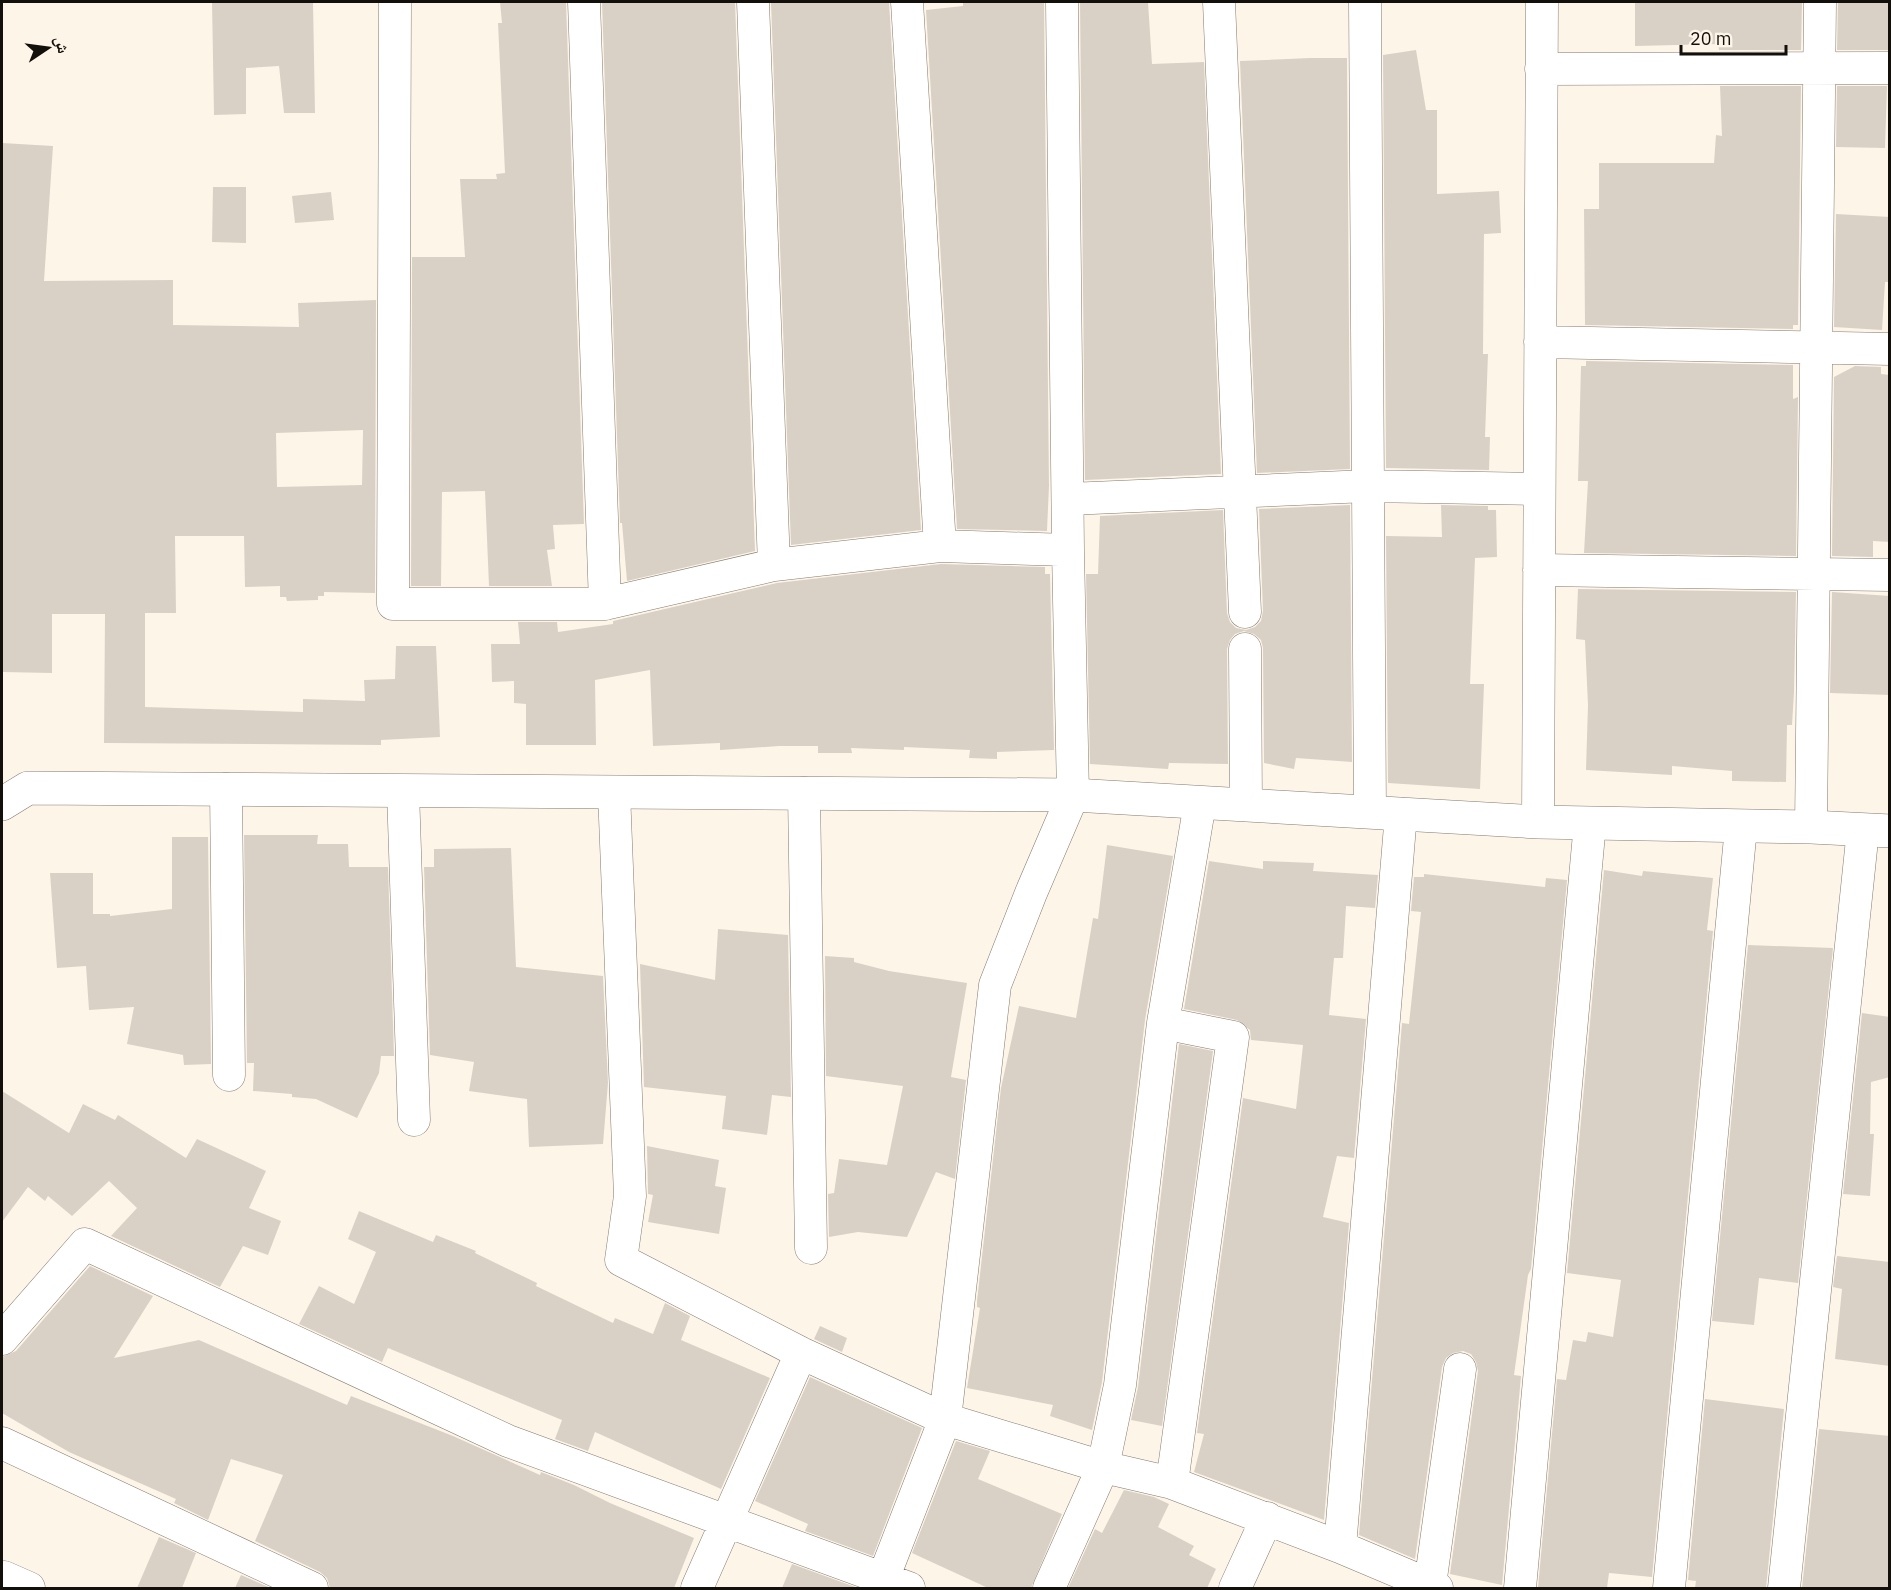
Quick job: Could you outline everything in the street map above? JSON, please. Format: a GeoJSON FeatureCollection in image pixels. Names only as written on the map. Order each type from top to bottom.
{"type":"FeatureCollection","features":[{"type":"Feature","properties":{"kind":"main road"},"geometry":{"type":"LineString","coordinates":[[2,804],[28,788],[1073,795],[1538,822],[1811,827],[1876,831]]}},
{"type":"Feature","properties":{"kind":"street"},"geometry":{"type":"LineString","coordinates":[[395,2],[393,604],[605,604],[774,565],[940,546],[1068,550]]}},
{"type":"Feature","properties":{"kind":"street"},"geometry":{"type":"LineString","coordinates":[[584,2],[605,604]]}},
{"type":"Feature","properties":{"kind":"street"},"geometry":{"type":"LineString","coordinates":[[753,2],[774,565]]}},
{"type":"Feature","properties":{"kind":"street"},"geometry":{"type":"LineString","coordinates":[[907,2],[940,546]]}},
{"type":"Feature","properties":{"kind":"street"},"geometry":{"type":"LineString","coordinates":[[2,1339],[85,1244],[508,1442],[729,1521],[900,1586],[945,1419],[995,984],[1073,795],[1062,2]]}},
{"type":"Feature","properties":{"kind":"street"},"geometry":{"type":"LineString","coordinates":[[1219,2],[1245,612]]}},
{"type":"Feature","properties":{"kind":"street"},"geometry":{"type":"LineString","coordinates":[[1340,1547],[1385,813],[1367,486],[1365,2]]}},
{"type":"Feature","properties":{"kind":"street"},"geometry":{"type":"LineString","coordinates":[[1538,822],[1542,2]]}},
{"type":"Feature","properties":{"kind":"street"},"geometry":{"type":"LineString","coordinates":[[1811,827],[1820,2]]}},
{"type":"Feature","properties":{"kind":"street"},"geometry":{"type":"LineString","coordinates":[[1541,69],[1820,66],[1890,68]]}},
{"type":"Feature","properties":{"kind":"street"},"geometry":{"type":"LineString","coordinates":[[1540,342],[1890,349]]}},
{"type":"Feature","properties":{"kind":"street"},"geometry":{"type":"LineString","coordinates":[[1069,499],[1367,486],[1539,489]]}},
{"type":"Feature","properties":{"kind":"street"},"geometry":{"type":"LineString","coordinates":[[1539,570],[1890,575]]}},
{"type":"Feature","properties":{"kind":"street"},"geometry":{"type":"LineString","coordinates":[[1245,649],[1246,805]]}},
{"type":"Feature","properties":{"kind":"street"},"geometry":{"type":"LineString","coordinates":[[226,789],[229,1075]]}},
{"type":"Feature","properties":{"kind":"street"},"geometry":{"type":"LineString","coordinates":[[403,791],[414,1120]]}},
{"type":"Feature","properties":{"kind":"street"},"geometry":{"type":"LineString","coordinates":[[614,792],[630,1196],[621,1260],[801,1353],[945,1419],[1103,1467],[1172,1483],[1340,1547],[1422,1585],[1460,1369]]}},
{"type":"Feature","properties":{"kind":"street"},"geometry":{"type":"LineString","coordinates":[[804,794],[811,1248]]}},
{"type":"Feature","properties":{"kind":"street"},"geometry":{"type":"LineString","coordinates":[[1049,1588],[1103,1467],[1120,1385],[1163,1023],[1200,803]]}},
{"type":"Feature","properties":{"kind":"street"},"geometry":{"type":"LineString","coordinates":[[1520,1588],[1590,823]]}},
{"type":"Feature","properties":{"kind":"street"},"geometry":{"type":"LineString","coordinates":[[1669,1588],[1741,827]]}},
{"type":"Feature","properties":{"kind":"street"},"geometry":{"type":"LineString","coordinates":[[1784,1588],[1876,831]]}},
{"type":"Feature","properties":{"kind":"street"},"geometry":{"type":"LineString","coordinates":[[1163,1023],[1233,1037],[1172,1483]]}},
{"type":"Feature","properties":{"kind":"street"},"geometry":{"type":"LineString","coordinates":[[697,1588],[729,1521],[801,1353]]}},
{"type":"Feature","properties":{"kind":"street"},"geometry":{"type":"LineString","coordinates":[[2,1443],[312,1588]]}},
{"type":"Feature","properties":{"kind":"street"},"geometry":{"type":"LineString","coordinates":[[1235,1588],[1267,1518]]}},
{"type":"Feature","properties":{"kind":"building"},"geometry":{"type":"Polygon","coordinates":[[[212,2],[313,2],[315,113],[284,113],[279,66],[246,68],[246,114],[214,115],[212,2]]]}},
{"type":"Feature","properties":{"kind":"building"},"geometry":{"type":"Polygon","coordinates":[[[500,2],[566,2],[584,524],[553,525],[555,549],[547,550],[552,586],[489,586],[485,491],[442,492],[441,586],[411,586],[412,257],[465,257],[460,179],[497,179],[496,174],[505,173],[498,23],[502,23],[500,2]]]}},
{"type":"Feature","properties":{"kind":"building"},"geometry":{"type":"Polygon","coordinates":[[[602,2],[735,2],[755,551],[627,581],[622,523],[620,523],[602,2]]]}},
{"type":"Feature","properties":{"kind":"building"},"geometry":{"type":"Polygon","coordinates":[[[771,2],[889,2],[921,530],[791,545],[771,2]]]}},
{"type":"Feature","properties":{"kind":"building"},"geometry":{"type":"Polygon","coordinates":[[[963,2],[1044,2],[1049,486],[1047,531],[957,529],[926,10],[963,6],[963,2]]]}},
{"type":"Feature","properties":{"kind":"building"},"geometry":{"type":"Polygon","coordinates":[[[1080,2],[1148,2],[1152,64],[1204,62],[1221,474],[1085,480],[1080,2]]]}},
{"type":"Feature","properties":{"kind":"building"},"geometry":{"type":"Polygon","coordinates":[[[1635,2],[1802,2],[1801,50],[1719,50],[1718,44],[1635,46],[1635,2]]]}},
{"type":"Feature","properties":{"kind":"building"},"geometry":{"type":"Polygon","coordinates":[[[1838,2],[1890,2],[1890,50],[1837,50],[1838,2]]]}},
{"type":"Feature","properties":{"kind":"building"},"geometry":{"type":"Polygon","coordinates":[[[1416,50],[1426,110],[1437,110],[1437,194],[1499,191],[1501,233],[1484,234],[1483,354],[1488,354],[1485,437],[1490,437],[1489,470],[1386,468],[1383,55],[1416,50]]]}},
{"type":"Feature","properties":{"kind":"building"},"geometry":{"type":"Polygon","coordinates":[[[1347,58],[1350,469],[1257,473],[1240,61],[1347,58]]]}},
{"type":"Feature","properties":{"kind":"building"},"geometry":{"type":"Polygon","coordinates":[[[1720,86],[1801,86],[1798,325],[1793,325],[1793,329],[1585,325],[1584,209],[1599,209],[1599,163],[1714,163],[1716,135],[1722,136],[1720,86]]]}},
{"type":"Feature","properties":{"kind":"building"},"geometry":{"type":"Polygon","coordinates":[[[1837,86],[1887,86],[1885,148],[1836,147],[1837,86]]]}},
{"type":"Feature","properties":{"kind":"building"},"geometry":{"type":"Polygon","coordinates":[[[2,143],[53,146],[44,281],[173,280],[173,325],[299,327],[298,303],[376,300],[375,593],[324,592],[324,596],[318,596],[318,600],[287,601],[286,597],[280,597],[280,586],[245,587],[244,536],[175,536],[176,613],[145,613],[145,707],[303,712],[303,699],[365,701],[364,680],[395,679],[396,646],[436,646],[440,737],[381,740],[381,745],[104,743],[105,614],[52,614],[52,673],[2,672],[2,143]],[[363,430],[276,433],[277,487],[362,485],[363,430]]]}},
{"type":"Feature","properties":{"kind":"building"},"geometry":{"type":"Polygon","coordinates":[[[213,187],[246,187],[246,243],[212,242],[213,187]]]}},
{"type":"Feature","properties":{"kind":"building"},"geometry":{"type":"Polygon","coordinates":[[[331,192],[334,220],[295,223],[292,196],[331,192]]]}},
{"type":"Feature","properties":{"kind":"building"},"geometry":{"type":"Polygon","coordinates":[[[1836,214],[1890,217],[1890,282],[1885,282],[1882,330],[1834,327],[1836,214]]]}},
{"type":"Feature","properties":{"kind":"building"},"geometry":{"type":"Polygon","coordinates":[[[1586,361],[1793,365],[1793,399],[1798,397],[1796,556],[1584,553],[1588,481],[1578,481],[1581,366],[1586,366],[1586,361]]]}},
{"type":"Feature","properties":{"kind":"building"},"geometry":{"type":"Polygon","coordinates":[[[1855,366],[1881,367],[1881,374],[1890,375],[1890,542],[1873,541],[1873,557],[1832,556],[1834,377],[1855,366]]]}},
{"type":"Feature","properties":{"kind":"building"},"geometry":{"type":"Polygon","coordinates":[[[1350,505],[1352,762],[1296,758],[1294,769],[1264,763],[1263,648],[1261,640],[1254,634],[1244,631],[1235,634],[1227,649],[1228,764],[1169,763],[1168,769],[1090,764],[1086,574],[1098,574],[1100,516],[1223,510],[1227,613],[1230,622],[1236,628],[1246,630],[1255,627],[1261,621],[1263,611],[1259,509],[1350,505]]]}},
{"type":"Feature","properties":{"kind":"building"},"geometry":{"type":"Polygon","coordinates":[[[1441,505],[1488,506],[1488,510],[1496,510],[1497,557],[1475,558],[1470,684],[1484,684],[1480,789],[1388,783],[1386,536],[1442,537],[1441,505]]]}},
{"type":"Feature","properties":{"kind":"building"},"geometry":{"type":"Polygon","coordinates":[[[941,564],[1045,567],[1045,574],[1050,574],[1054,750],[997,752],[997,759],[969,758],[970,750],[904,747],[904,750],[851,748],[852,753],[818,753],[818,746],[720,750],[720,743],[653,746],[650,670],[595,680],[596,745],[526,745],[526,704],[514,703],[514,681],[492,682],[491,644],[520,644],[518,622],[557,622],[558,632],[613,624],[613,621],[777,583],[941,564]]]}},
{"type":"Feature","properties":{"kind":"building"},"geometry":{"type":"Polygon","coordinates":[[[1578,589],[1796,592],[1794,692],[1792,725],[1787,725],[1786,782],[1732,781],[1732,771],[1672,766],[1672,775],[1586,770],[1588,705],[1585,640],[1576,639],[1578,589]]]}},
{"type":"Feature","properties":{"kind":"building"},"geometry":{"type":"Polygon","coordinates":[[[1832,592],[1890,596],[1890,695],[1830,693],[1832,592]]]}},
{"type":"Feature","properties":{"kind":"building"},"geometry":{"type":"Polygon","coordinates":[[[244,835],[318,835],[317,844],[348,844],[349,867],[388,867],[394,1056],[381,1056],[379,1073],[357,1118],[316,1099],[292,1097],[292,1094],[253,1091],[254,1063],[247,1063],[244,835]]]}},
{"type":"Feature","properties":{"kind":"building"},"geometry":{"type":"Polygon","coordinates":[[[172,837],[208,837],[211,1064],[184,1065],[183,1055],[127,1044],[134,1007],[89,1010],[86,966],[57,968],[50,873],[93,873],[93,914],[110,914],[110,916],[172,909],[172,837]]]}},
{"type":"Feature","properties":{"kind":"building"},"geometry":{"type":"Polygon","coordinates":[[[1107,845],[1173,856],[1145,1020],[1102,1382],[1092,1430],[1050,1416],[1053,1405],[967,1388],[980,1308],[977,1307],[977,1301],[1001,1088],[1019,1006],[1076,1018],[1093,918],[1098,919],[1107,845]]]}},
{"type":"Feature","properties":{"kind":"building"},"geometry":{"type":"Polygon","coordinates":[[[511,848],[516,967],[603,976],[608,1083],[603,1144],[529,1147],[527,1099],[469,1091],[474,1062],[430,1055],[424,867],[434,867],[434,849],[511,848]]]}},
{"type":"Feature","properties":{"kind":"building"},"geometry":{"type":"Polygon","coordinates":[[[1209,861],[1263,869],[1263,861],[1314,863],[1313,871],[1378,875],[1375,908],[1346,906],[1343,958],[1334,958],[1329,1015],[1366,1019],[1354,1158],[1337,1156],[1323,1217],[1349,1223],[1324,1520],[1194,1472],[1204,1434],[1197,1433],[1243,1098],[1296,1109],[1303,1045],[1251,1040],[1250,1030],[1237,1020],[1184,1009],[1209,861]]]}},
{"type":"Feature","properties":{"kind":"building"},"geometry":{"type":"Polygon","coordinates":[[[1604,870],[1642,876],[1643,871],[1713,878],[1707,930],[1713,931],[1652,1577],[1609,1573],[1607,1588],[1538,1588],[1557,1379],[1566,1380],[1573,1340],[1586,1342],[1588,1332],[1613,1337],[1621,1280],[1567,1273],[1604,870]]]}},
{"type":"Feature","properties":{"kind":"building"},"geometry":{"type":"Polygon","coordinates":[[[1424,874],[1545,887],[1546,878],[1567,880],[1531,1269],[1528,1275],[1514,1375],[1521,1376],[1502,1585],[1450,1574],[1478,1371],[1471,1354],[1463,1351],[1453,1353],[1446,1358],[1442,1367],[1415,1559],[1359,1535],[1402,1023],[1409,1024],[1421,912],[1411,911],[1414,877],[1424,877],[1424,874]]]}},
{"type":"Feature","properties":{"kind":"building"},"geometry":{"type":"Polygon","coordinates":[[[718,929],[788,935],[791,1097],[772,1095],[767,1135],[722,1129],[726,1096],[644,1087],[640,964],[715,980],[718,929]]]}},
{"type":"Feature","properties":{"kind":"building"},"geometry":{"type":"Polygon","coordinates":[[[1748,945],[1833,948],[1798,1283],[1759,1278],[1754,1325],[1712,1321],[1748,945]]]}},
{"type":"Feature","properties":{"kind":"building"},"geometry":{"type":"Polygon","coordinates":[[[825,956],[854,958],[854,962],[889,971],[967,983],[951,1077],[966,1080],[955,1179],[936,1172],[907,1237],[858,1232],[829,1237],[828,1194],[834,1193],[839,1159],[887,1165],[903,1086],[826,1076],[825,956]]]}},
{"type":"Feature","properties":{"kind":"building"},"geometry":{"type":"Polygon","coordinates":[[[1862,1013],[1890,1017],[1890,1077],[1871,1082],[1870,1134],[1874,1134],[1870,1196],[1843,1194],[1862,1013]]]}},
{"type":"Feature","properties":{"kind":"building"},"geometry":{"type":"Polygon","coordinates":[[[1179,1044],[1213,1051],[1162,1426],[1131,1420],[1138,1387],[1179,1044]]]}},
{"type":"Feature","properties":{"kind":"building"},"geometry":{"type":"Polygon","coordinates":[[[2,1091],[69,1133],[83,1104],[115,1120],[118,1115],[186,1158],[197,1139],[266,1171],[249,1208],[281,1221],[268,1255],[243,1246],[220,1287],[111,1236],[137,1208],[109,1181],[72,1216],[48,1196],[45,1201],[28,1187],[2,1222],[2,1091]]]}},
{"type":"Feature","properties":{"kind":"building"},"geometry":{"type":"Polygon","coordinates":[[[647,1146],[719,1160],[715,1186],[726,1188],[719,1234],[648,1222],[653,1195],[648,1194],[647,1146]]]}},
{"type":"Feature","properties":{"kind":"building"},"geometry":{"type":"Polygon","coordinates":[[[359,1211],[433,1242],[436,1235],[476,1251],[475,1253],[537,1283],[536,1286],[613,1323],[615,1318],[653,1334],[665,1303],[690,1316],[681,1340],[770,1378],[721,1489],[595,1432],[588,1451],[555,1439],[562,1420],[388,1348],[382,1362],[299,1324],[319,1286],[354,1304],[376,1252],[348,1239],[359,1211]]]}},
{"type":"Feature","properties":{"kind":"building"},"geometry":{"type":"Polygon","coordinates":[[[1837,1256],[1890,1262],[1890,1366],[1835,1359],[1842,1289],[1833,1287],[1837,1256]]]}},
{"type":"Feature","properties":{"kind":"building"},"geometry":{"type":"Polygon","coordinates":[[[90,1266],[153,1296],[114,1358],[199,1340],[347,1405],[351,1396],[453,1436],[540,1475],[541,1472],[574,1485],[610,1503],[694,1538],[674,1588],[330,1588],[327,1578],[320,1572],[255,1541],[283,1475],[231,1459],[208,1520],[174,1503],[176,1499],[69,1452],[2,1413],[2,1357],[16,1351],[90,1266]]]}},
{"type":"Feature","properties":{"kind":"building"},"geometry":{"type":"Polygon","coordinates":[[[820,1326],[847,1338],[842,1352],[814,1339],[820,1326]]]}},
{"type":"Feature","properties":{"kind":"building"},"geometry":{"type":"Polygon","coordinates":[[[810,1377],[922,1428],[873,1556],[805,1531],[808,1524],[755,1501],[810,1377]]]}},
{"type":"Feature","properties":{"kind":"building"},"geometry":{"type":"Polygon","coordinates":[[[1705,1399],[1784,1409],[1766,1588],[1695,1588],[1696,1581],[1688,1580],[1705,1399]]]}},
{"type":"Feature","properties":{"kind":"building"},"geometry":{"type":"Polygon","coordinates":[[[1819,1429],[1890,1436],[1890,1588],[1802,1588],[1819,1429]]]}},
{"type":"Feature","properties":{"kind":"building"},"geometry":{"type":"Polygon","coordinates":[[[956,1441],[990,1451],[978,1479],[1062,1514],[1031,1588],[988,1588],[912,1553],[956,1441]]]}},
{"type":"Feature","properties":{"kind":"building"},"geometry":{"type":"Polygon","coordinates":[[[1124,1490],[1154,1497],[1169,1504],[1158,1527],[1194,1546],[1189,1555],[1216,1569],[1207,1588],[1068,1588],[1095,1529],[1102,1533],[1124,1490]]]}},
{"type":"Feature","properties":{"kind":"building"},"geometry":{"type":"Polygon","coordinates":[[[159,1537],[196,1553],[182,1588],[137,1588],[159,1537]]]}},
{"type":"Feature","properties":{"kind":"building"},"geometry":{"type":"Polygon","coordinates":[[[792,1564],[858,1588],[782,1588],[792,1564]]]}},
{"type":"Feature","properties":{"kind":"building"},"geometry":{"type":"Polygon","coordinates":[[[241,1575],[271,1588],[235,1588],[241,1575]]]}}]}
